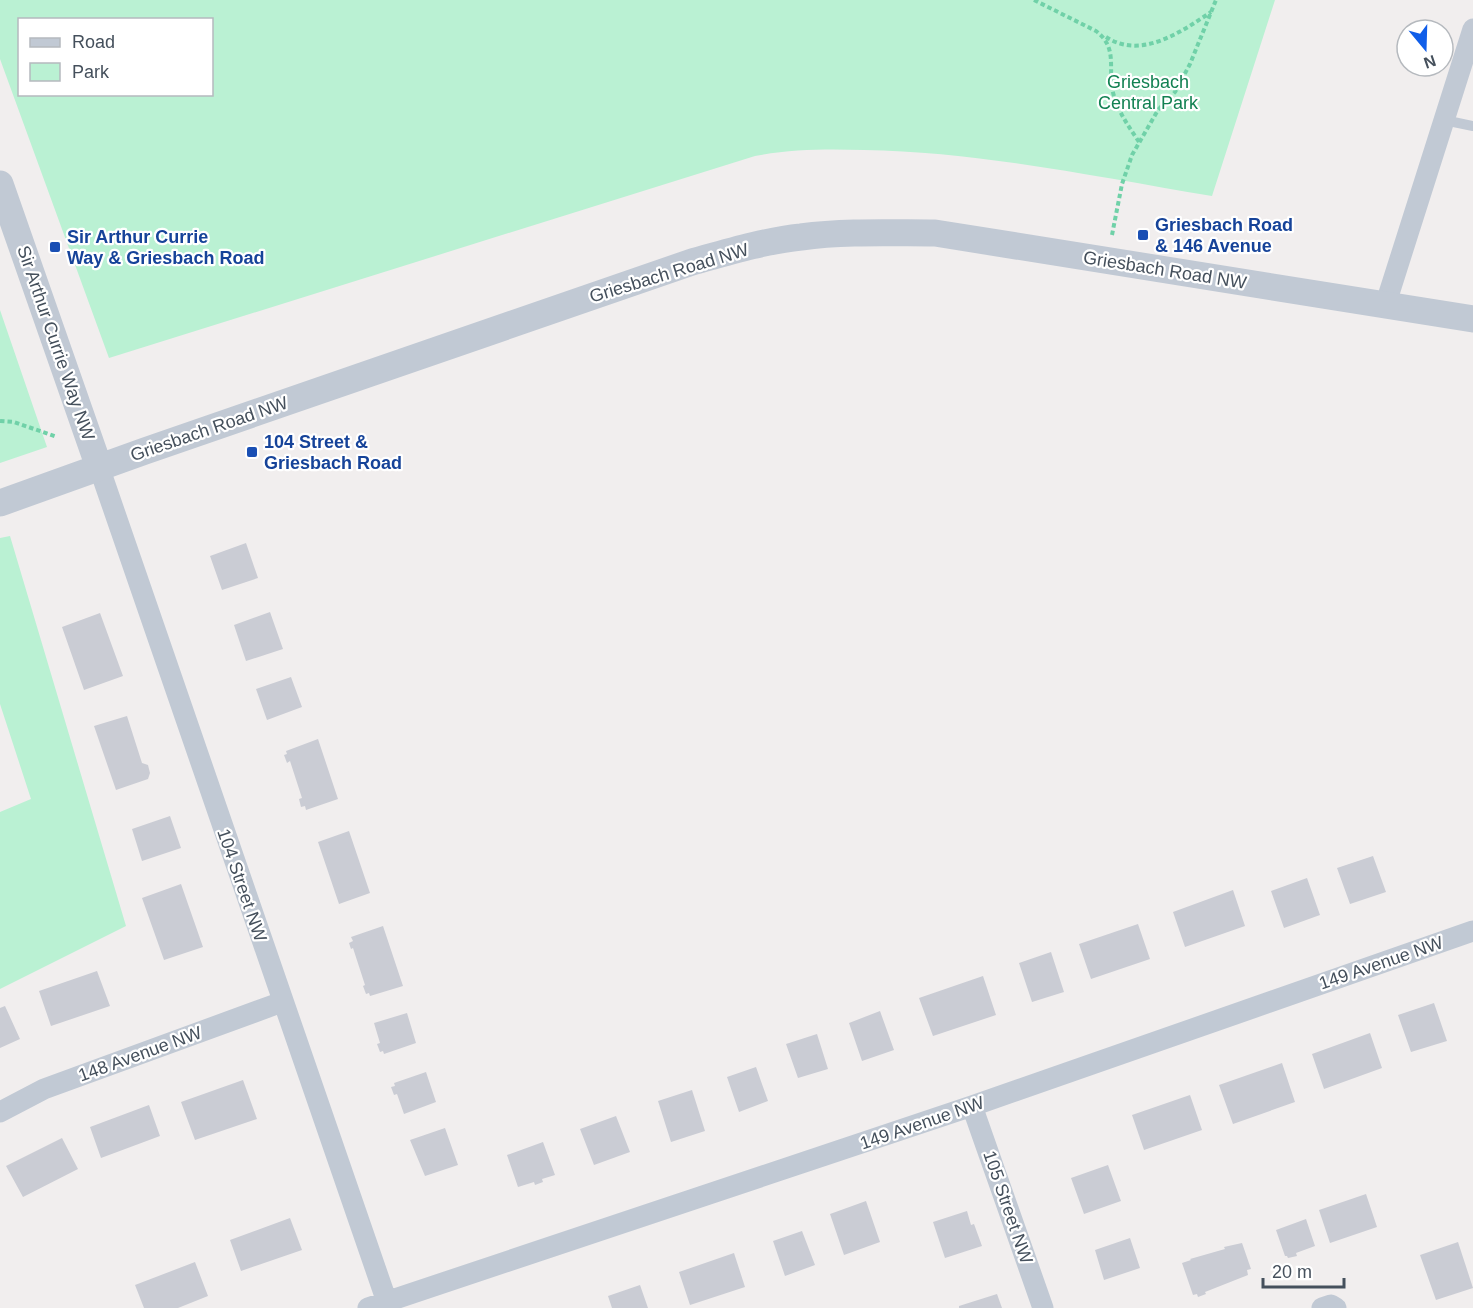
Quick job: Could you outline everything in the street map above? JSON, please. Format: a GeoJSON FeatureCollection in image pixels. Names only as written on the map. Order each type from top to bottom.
{"type":"FeatureCollection","features":[{"type":"Feature","properties":{"kind":"street"},"geometry":{"type":"LineString","coordinates":[[1385,306],[1473,29]]}},
{"type":"Feature","properties":{"kind":"street","name":"Sir Arthur Currie Way NW"},"geometry":{"type":"LineString","coordinates":[[0,184],[99,467]]}},
{"type":"Feature","properties":{"kind":"street","name":"Griesbach Road NW"},"geometry":{"type":"LineString","coordinates":[[0,503],[693,262],[747,247],[800,237],[859,232],[935,233],[1473,319]]}},
{"type":"Feature","properties":{"kind":"street","name":"104 Street NW"},"geometry":{"type":"LineString","coordinates":[[99,467],[282,1002],[377,1305]]}},
{"type":"Feature","properties":{"kind":"street","name":"149 Avenue NW"},"geometry":{"type":"LineString","coordinates":[[377,1305],[972,1106],[1473,931]]}},
{"type":"Feature","properties":{"kind":"street","name":"148 Avenue NW"},"geometry":{"type":"LineString","coordinates":[[0,1112],[44,1089],[282,1002]]}},
{"type":"Feature","properties":{"kind":"street","name":"105 Street NW"},"geometry":{"type":"LineString","coordinates":[[972,1106],[1043,1308]]}},
{"type":"Feature","properties":{"kind":"street"},"geometry":{"type":"LineString","coordinates":[[1322,1308],[1332,1305],[1336,1308]]}},
{"type":"Feature","properties":{"kind":"lane"},"geometry":{"type":"LineString","coordinates":[[1444,120],[1473,126]]}},
{"type":"Feature","properties":{"kind":"path"},"geometry":{"type":"LineString","coordinates":[[1034,0],[1116,44],[1143,45],[1176,34],[1210,12]]}},
{"type":"Feature","properties":{"kind":"path"},"geometry":{"type":"LineString","coordinates":[[1107,261],[1122,184],[1139,142],[1158,110],[1175,92],[1190,64],[1216,0]]}},
{"type":"Feature","properties":{"kind":"path"},"geometry":{"type":"LineString","coordinates":[[1100,34],[1106,38],[1111,54],[1114,99],[1139,142]]}},
{"type":"Feature","properties":{"kind":"path"},"geometry":{"type":"LineString","coordinates":[[0,421],[14,422],[57,437]]}},
{"type":"Feature","properties":{"kind":"green space","name":"Griesbach Central Park"},"geometry":{"type":"Polygon","coordinates":[[[0,0],[1275,0],[1212,196],[952,155],[836,150],[796,151],[755,156],[109,358],[0,59],[0,0]]]}},
{"type":"Feature","properties":{"kind":"green space"},"geometry":{"type":"Polygon","coordinates":[[[0,310],[47,447],[0,463],[0,310]]]}},
{"type":"Feature","properties":{"kind":"green space"},"geometry":{"type":"Polygon","coordinates":[[[10,536],[126,926],[0,989],[0,812],[31,799],[0,704],[0,538],[10,536]]]}},
{"type":"Feature","properties":{"kind":"building"},"geometry":{"type":"Polygon","coordinates":[[[246,543],[258,578],[222,590],[210,556],[246,543]]]}},
{"type":"Feature","properties":{"kind":"building"},"geometry":{"type":"Polygon","coordinates":[[[270,612],[283,649],[246,661],[234,625],[270,612]]]}},
{"type":"Feature","properties":{"kind":"building"},"geometry":{"type":"Polygon","coordinates":[[[100,613],[123,676],[84,690],[62,627],[100,613]]]}},
{"type":"Feature","properties":{"kind":"building"},"geometry":{"type":"Polygon","coordinates":[[[291,677],[302,707],[267,720],[256,689],[291,677]]]}},
{"type":"Feature","properties":{"kind":"building"},"geometry":{"type":"Polygon","coordinates":[[[127,716],[142,763],[148,765],[150,773],[148,779],[116,790],[94,726],[127,716]]]}},
{"type":"Feature","properties":{"kind":"building"},"geometry":{"type":"Polygon","coordinates":[[[318,739],[338,799],[306,810],[305,806],[301,807],[299,799],[302,798],[290,761],[287,763],[284,755],[287,754],[286,751],[318,739]]]}},
{"type":"Feature","properties":{"kind":"building"},"geometry":{"type":"Polygon","coordinates":[[[170,816],[181,848],[142,861],[132,829],[170,816]]]}},
{"type":"Feature","properties":{"kind":"building"},"geometry":{"type":"Polygon","coordinates":[[[349,831],[370,893],[339,904],[318,842],[349,831]]]}},
{"type":"Feature","properties":{"kind":"building"},"geometry":{"type":"Polygon","coordinates":[[[1373,856],[1386,892],[1350,904],[1337,868],[1373,856]]]}},
{"type":"Feature","properties":{"kind":"building"},"geometry":{"type":"Polygon","coordinates":[[[1307,878],[1320,915],[1284,928],[1271,891],[1307,878]]]}},
{"type":"Feature","properties":{"kind":"building"},"geometry":{"type":"Polygon","coordinates":[[[181,884],[203,947],[164,960],[142,898],[181,884]]]}},
{"type":"Feature","properties":{"kind":"building"},"geometry":{"type":"Polygon","coordinates":[[[1233,890],[1245,926],[1185,947],[1173,912],[1233,890]]]}},
{"type":"Feature","properties":{"kind":"building"},"geometry":{"type":"Polygon","coordinates":[[[1138,924],[1150,959],[1091,979],[1079,944],[1138,924]]]}},
{"type":"Feature","properties":{"kind":"building"},"geometry":{"type":"Polygon","coordinates":[[[383,926],[403,986],[370,996],[369,993],[366,994],[353,948],[351,949],[349,943],[353,941],[351,937],[383,926]]]}},
{"type":"Feature","properties":{"kind":"building"},"geometry":{"type":"Polygon","coordinates":[[[1051,952],[1064,992],[1032,1002],[1019,963],[1051,952]]]}},
{"type":"Feature","properties":{"kind":"building"},"geometry":{"type":"Polygon","coordinates":[[[97,971],[110,1006],[51,1026],[39,991],[97,971]]]}},
{"type":"Feature","properties":{"kind":"building"},"geometry":{"type":"Polygon","coordinates":[[[983,976],[996,1015],[933,1036],[919,998],[983,976]]]}},
{"type":"Feature","properties":{"kind":"building"},"geometry":{"type":"Polygon","coordinates":[[[1434,1003],[1447,1041],[1411,1052],[1398,1015],[1434,1003]]]}},
{"type":"Feature","properties":{"kind":"building"},"geometry":{"type":"Polygon","coordinates":[[[5,1006],[20,1039],[0,1048],[0,1008],[5,1006]]]}},
{"type":"Feature","properties":{"kind":"building"},"geometry":{"type":"Polygon","coordinates":[[[880,1011],[894,1050],[862,1061],[849,1023],[880,1011]]]}},
{"type":"Feature","properties":{"kind":"building"},"geometry":{"type":"Polygon","coordinates":[[[407,1013],[416,1043],[384,1054],[383,1051],[380,1052],[377,1044],[380,1043],[374,1023],[407,1013]]]}},
{"type":"Feature","properties":{"kind":"building"},"geometry":{"type":"Polygon","coordinates":[[[1370,1033],[1382,1068],[1324,1089],[1312,1054],[1370,1033]]]}},
{"type":"Feature","properties":{"kind":"building"},"geometry":{"type":"Polygon","coordinates":[[[817,1034],[828,1069],[798,1078],[786,1044],[817,1034]]]}},
{"type":"Feature","properties":{"kind":"building"},"geometry":{"type":"Polygon","coordinates":[[[1282,1063],[1295,1102],[1233,1124],[1219,1085],[1282,1063]]]}},
{"type":"Feature","properties":{"kind":"building"},"geometry":{"type":"Polygon","coordinates":[[[756,1067],[768,1101],[739,1112],[727,1077],[756,1067]]]}},
{"type":"Feature","properties":{"kind":"building"},"geometry":{"type":"Polygon","coordinates":[[[426,1072],[436,1102],[404,1114],[397,1094],[394,1095],[391,1087],[395,1086],[394,1083],[426,1072]]]}},
{"type":"Feature","properties":{"kind":"building"},"geometry":{"type":"Polygon","coordinates":[[[243,1080],[257,1119],[195,1140],[181,1102],[243,1080]]]}},
{"type":"Feature","properties":{"kind":"building"},"geometry":{"type":"Polygon","coordinates":[[[692,1090],[705,1131],[671,1142],[658,1101],[692,1090]]]}},
{"type":"Feature","properties":{"kind":"building"},"geometry":{"type":"Polygon","coordinates":[[[1190,1095],[1202,1130],[1144,1150],[1132,1115],[1190,1095]]]}},
{"type":"Feature","properties":{"kind":"building"},"geometry":{"type":"Polygon","coordinates":[[[149,1105],[160,1136],[101,1158],[90,1127],[149,1105]]]}},
{"type":"Feature","properties":{"kind":"building"},"geometry":{"type":"Polygon","coordinates":[[[616,1116],[630,1152],[594,1165],[580,1129],[616,1116]]]}},
{"type":"Feature","properties":{"kind":"building"},"geometry":{"type":"Polygon","coordinates":[[[445,1128],[458,1165],[425,1176],[410,1140],[445,1128]]]}},
{"type":"Feature","properties":{"kind":"building"},"geometry":{"type":"Polygon","coordinates":[[[62,1138],[78,1169],[23,1197],[6,1166],[62,1138]]]}},
{"type":"Feature","properties":{"kind":"building"},"geometry":{"type":"Polygon","coordinates":[[[543,1142],[555,1175],[542,1179],[543,1182],[535,1185],[534,1182],[518,1187],[507,1155],[543,1142]]]}},
{"type":"Feature","properties":{"kind":"building"},"geometry":{"type":"Polygon","coordinates":[[[1108,1165],[1121,1201],[1084,1214],[1071,1178],[1108,1165]]]}},
{"type":"Feature","properties":{"kind":"building"},"geometry":{"type":"Polygon","coordinates":[[[1366,1194],[1377,1227],[1330,1243],[1319,1210],[1366,1194]]]}},
{"type":"Feature","properties":{"kind":"building"},"geometry":{"type":"Polygon","coordinates":[[[866,1201],[880,1242],[844,1255],[830,1214],[866,1201]]]}},
{"type":"Feature","properties":{"kind":"building"},"geometry":{"type":"Polygon","coordinates":[[[967,1211],[971,1225],[974,1224],[982,1246],[945,1258],[933,1222],[967,1211]]]}},
{"type":"Feature","properties":{"kind":"building"},"geometry":{"type":"Polygon","coordinates":[[[290,1218],[302,1250],[241,1271],[230,1240],[290,1218]]]}},
{"type":"Feature","properties":{"kind":"building"},"geometry":{"type":"Polygon","coordinates":[[[1306,1219],[1315,1246],[1296,1253],[1297,1256],[1288,1258],[1285,1256],[1276,1230],[1306,1219]]]}},
{"type":"Feature","properties":{"kind":"building"},"geometry":{"type":"Polygon","coordinates":[[[802,1231],[815,1265],[785,1276],[773,1241],[802,1231]]]}},
{"type":"Feature","properties":{"kind":"building"},"geometry":{"type":"Polygon","coordinates":[[[1130,1238],[1140,1268],[1104,1280],[1095,1250],[1130,1238]]]}},
{"type":"Feature","properties":{"kind":"building"},"geometry":{"type":"Polygon","coordinates":[[[1458,1242],[1473,1288],[1436,1300],[1420,1255],[1458,1242]]]}},
{"type":"Feature","properties":{"kind":"building"},"geometry":{"type":"Polygon","coordinates":[[[1242,1243],[1251,1269],[1247,1270],[1248,1275],[1198,1297],[1197,1294],[1193,1295],[1182,1263],[1225,1249],[1224,1247],[1242,1243]]]}},
{"type":"Feature","properties":{"kind":"building"},"geometry":{"type":"Polygon","coordinates":[[[734,1253],[745,1287],[690,1305],[679,1272],[734,1253]]]}},
{"type":"Feature","properties":{"kind":"building"},"geometry":{"type":"Polygon","coordinates":[[[195,1262],[208,1296],[178,1308],[144,1308],[135,1285],[195,1262]]]}},
{"type":"Feature","properties":{"kind":"building"},"geometry":{"type":"Polygon","coordinates":[[[640,1285],[648,1308],[612,1308],[608,1296],[640,1285]]]}},
{"type":"Feature","properties":{"kind":"building"},"geometry":{"type":"Polygon","coordinates":[[[997,1294],[1002,1308],[959,1308],[959,1306],[997,1294]]]}},
{"type":"Feature","properties":{"kind":"place","name":"Griesbach Road & 146 Avenue"},"geometry":{"type":"Point","coordinates":[1143,235]}},
{"type":"Feature","properties":{"kind":"place","name":"Sir Arthur Currie Way & Griesbach Road"},"geometry":{"type":"Point","coordinates":[55,247]}},
{"type":"Feature","properties":{"kind":"place","name":"104 Street & Griesbach Road"},"geometry":{"type":"Point","coordinates":[252,452]}}]}
